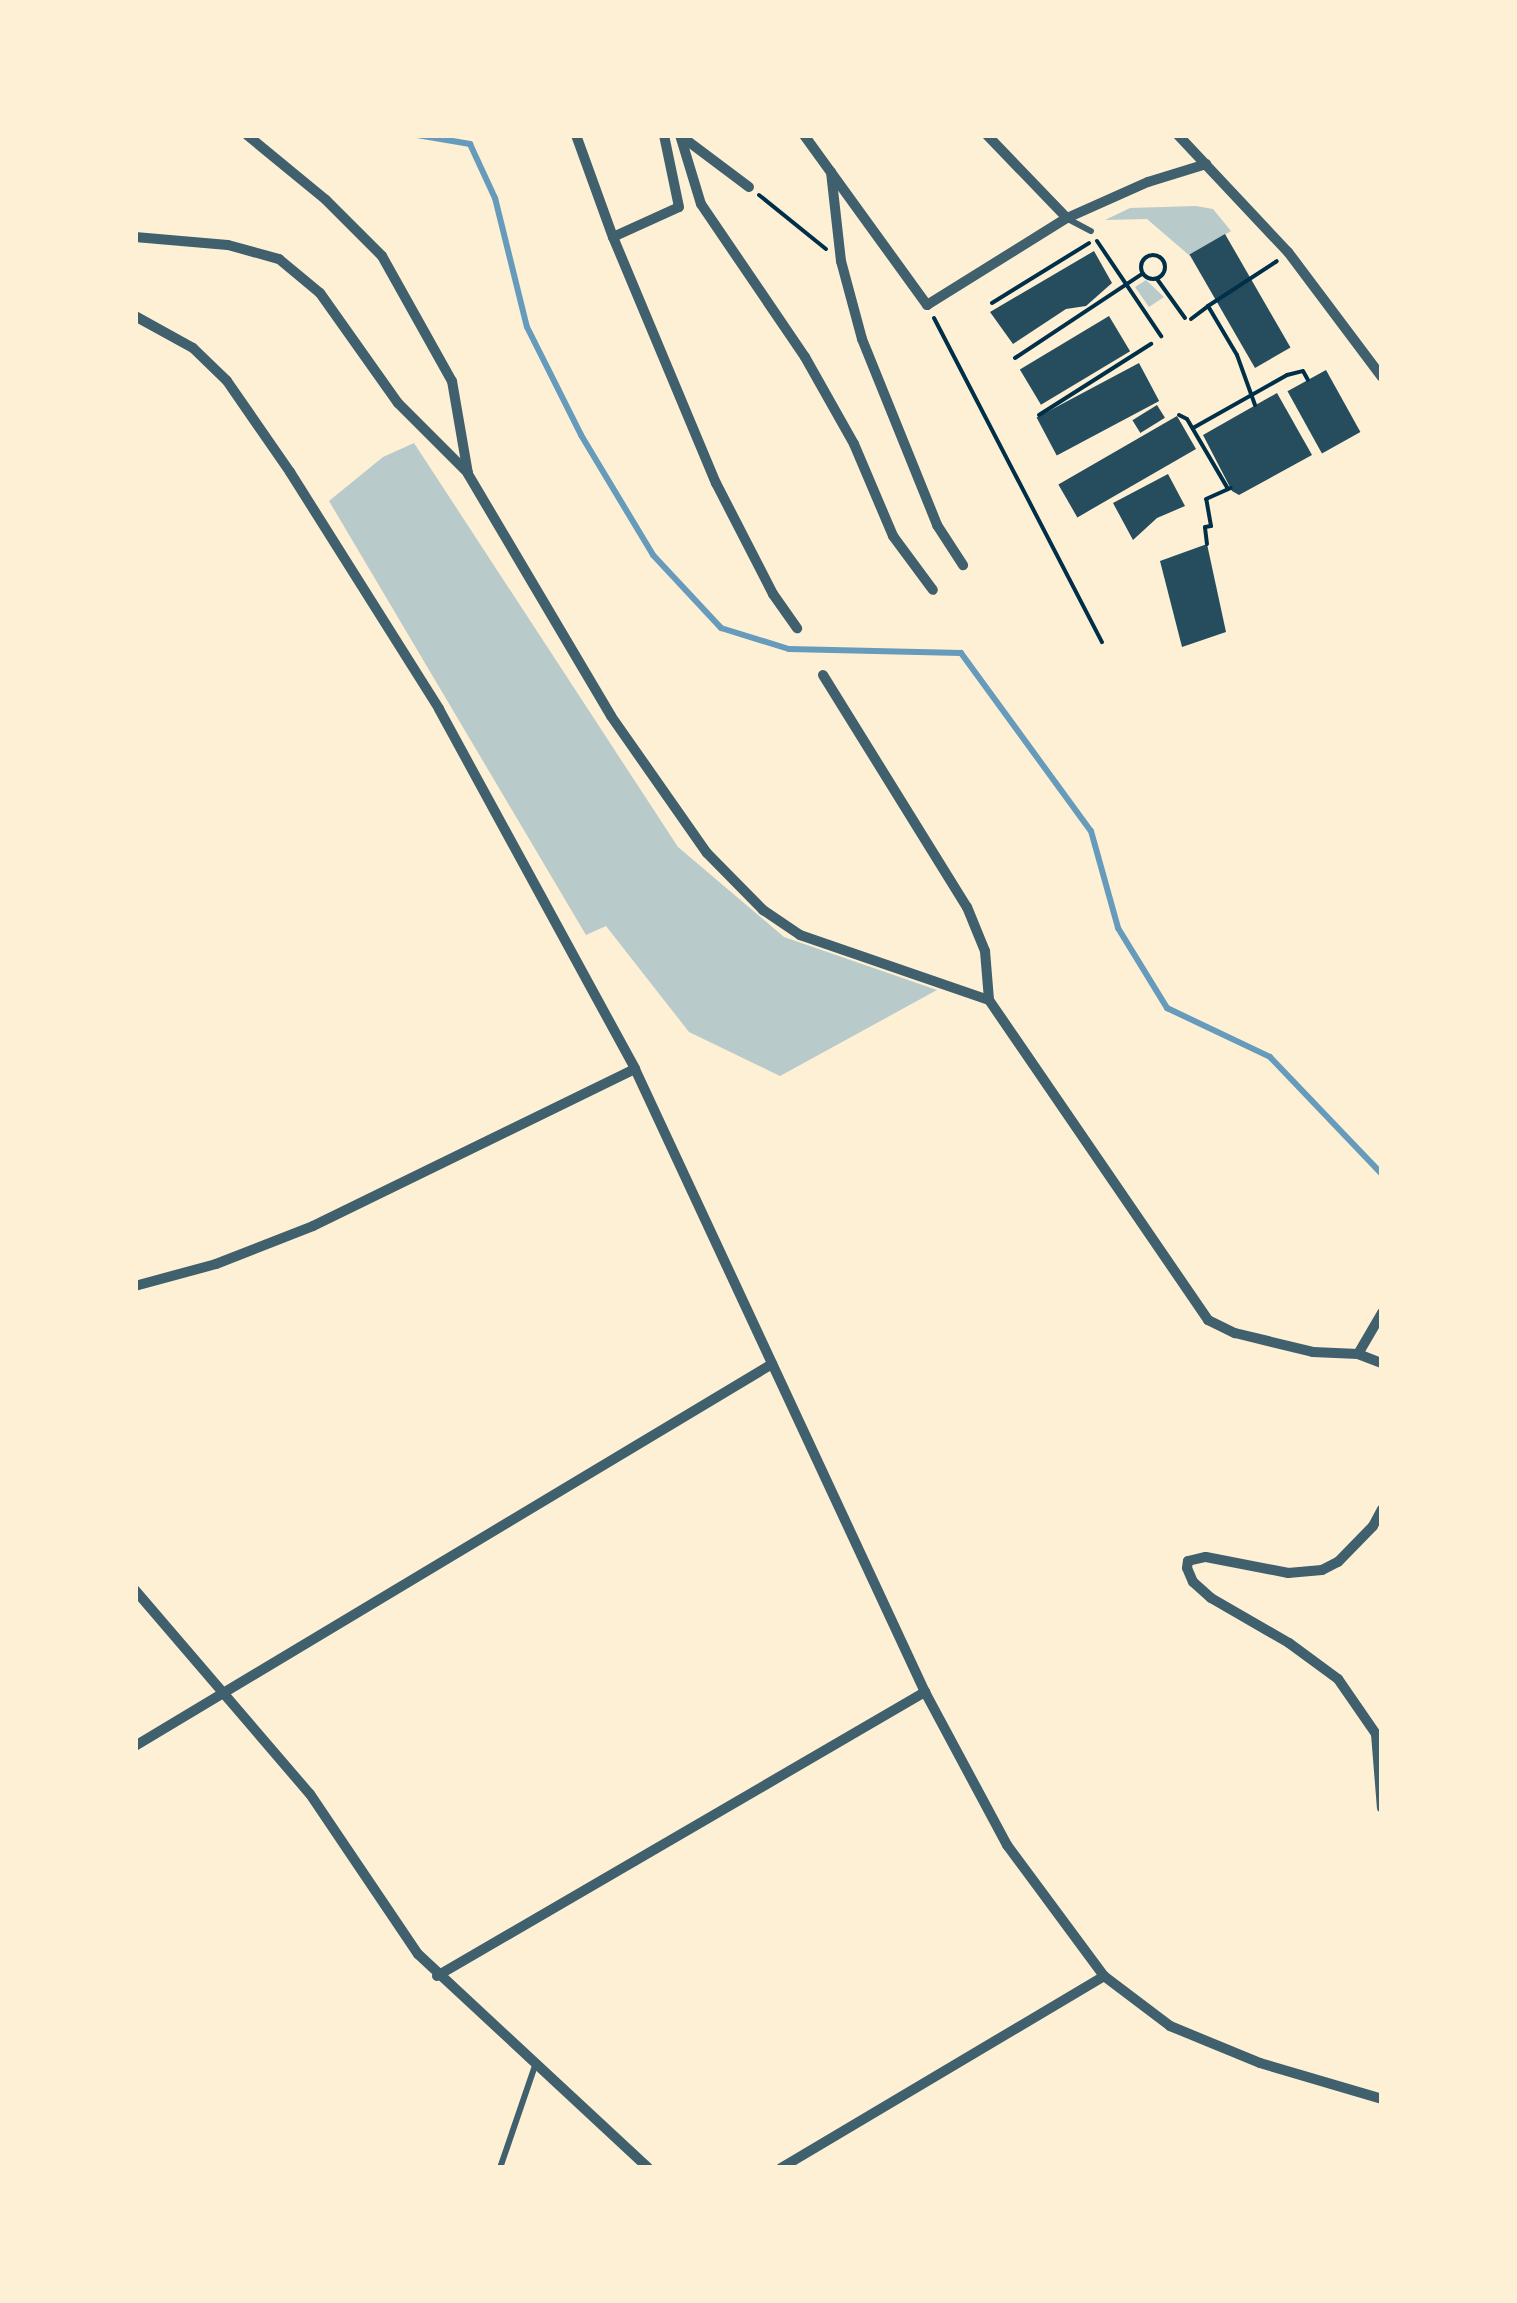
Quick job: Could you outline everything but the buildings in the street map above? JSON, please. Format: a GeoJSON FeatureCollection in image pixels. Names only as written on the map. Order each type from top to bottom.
{"type":"FeatureCollection","features":[{"type":"Feature","properties":{"kind":"street"},"geometry":{"type":"LineString","coordinates":[[247,135],[326,200],[382,256],[452,381],[468,474]]}},
{"type":"Feature","properties":{"kind":"street"},"geometry":{"type":"LineString","coordinates":[[576,135],[716,482],[772,594],[798,628]]}},
{"type":"Feature","properties":{"kind":"street"},"geometry":{"type":"LineString","coordinates":[[614,236],[679,208],[664,135]]}},
{"type":"Feature","properties":{"kind":"street"},"geometry":{"type":"LineString","coordinates":[[680,135],[749,187]]}},
{"type":"Feature","properties":{"kind":"street"},"geometry":{"type":"LineString","coordinates":[[680,135],[701,204],[804,357],[854,444],[893,536],[933,590]]}},
{"type":"Feature","properties":{"kind":"street"},"geometry":{"type":"LineString","coordinates":[[804,135],[927,305],[1067,218],[1148,182],[1206,164]]}},
{"type":"Feature","properties":{"kind":"street"},"geometry":{"type":"LineString","coordinates":[[987,135],[1067,218]]}},
{"type":"Feature","properties":{"kind":"street"},"geometry":{"type":"LineString","coordinates":[[1178,135],[1288,252],[1382,377]]}},
{"type":"Feature","properties":{"kind":"street"},"geometry":{"type":"LineString","coordinates":[[830,168],[841,261],[862,339],[937,526],[963,566]]}},
{"type":"Feature","properties":{"kind":"street"},"geometry":{"type":"LineString","coordinates":[[135,237],[228,246],[279,259],[320,293],[398,404],[468,474],[611,716],[708,853],[764,910],[800,936],[988,1000]]}},
{"type":"Feature","properties":{"kind":"street"},"geometry":{"type":"LineString","coordinates":[[135,316],[192,348],[227,381],[290,472],[440,709],[635,1069],[926,1692],[1007,1844],[1104,1976],[1170,2026],[1260,2064],[1382,2100]]}},
{"type":"Feature","properties":{"kind":"street"},"geometry":{"type":"LineString","coordinates":[[823,675],[966,907],[985,951],[988,1000],[1208,1320],[1235,1334],[1313,1352],[1358,1354],[1382,1363]]}},
{"type":"Feature","properties":{"kind":"street"},"geometry":{"type":"LineString","coordinates":[[135,1286],[216,1264],[313,1226],[635,1069]]}},
{"type":"Feature","properties":{"kind":"street"},"geometry":{"type":"LineString","coordinates":[[1358,1354],[1382,1313]]}},
{"type":"Feature","properties":{"kind":"street"},"geometry":{"type":"LineString","coordinates":[[135,1746],[772,1364]]}},
{"type":"Feature","properties":{"kind":"street"},"geometry":{"type":"LineString","coordinates":[[1382,1509],[1373,1526],[1338,1562],[1322,1570],[1288,1573],[1206,1557],[1188,1560],[1193,1582],[1211,1598],[1289,1643],[1338,1679],[1379,1736],[1382,1808]]}},
{"type":"Feature","properties":{"kind":"street"},"geometry":{"type":"LineString","coordinates":[[135,1590],[310,1794],[400,1932],[437,1976],[648,2168]]}},
{"type":"Feature","properties":{"kind":"street"},"geometry":{"type":"LineString","coordinates":[[437,1976],[926,1692]]}},
{"type":"Feature","properties":{"kind":"street"},"geometry":{"type":"LineString","coordinates":[[781,2168],[1104,1976]]}},
{"type":"Feature","properties":{"kind":"lane"},"geometry":{"type":"LineString","coordinates":[[1067,218],[1092,230]]}},
{"type":"Feature","properties":{"kind":"lane"},"geometry":{"type":"LineString","coordinates":[[500,2168],[535,2066]]}},
{"type":"Feature","properties":{"kind":"path"},"geometry":{"type":"LineString","coordinates":[[749,187],[841,261]]}},
{"type":"Feature","properties":{"kind":"path"},"geometry":{"type":"LineString","coordinates":[[992,303],[1095,239],[1161,336]]}},
{"type":"Feature","properties":{"kind":"path"},"geometry":{"type":"LineString","coordinates":[[1142,274],[1157,278],[1188,318],[1288,252]]}},
{"type":"Feature","properties":{"kind":"path"},"geometry":{"type":"LineString","coordinates":[[1015,358],[1126,287],[1142,274],[1143,259],[1155,255],[1165,266],[1157,278]]}},
{"type":"Feature","properties":{"kind":"path"},"geometry":{"type":"LineString","coordinates":[[927,305],[1102,642]]}},
{"type":"Feature","properties":{"kind":"path"},"geometry":{"type":"LineString","coordinates":[[1208,306],[1237,354],[1255,405]]}},
{"type":"Feature","properties":{"kind":"path"},"geometry":{"type":"LineString","coordinates":[[1039,415],[1151,344]]}},
{"type":"Feature","properties":{"kind":"path"},"geometry":{"type":"LineString","coordinates":[[1193,428],[1249,394],[1301,370],[1308,380]]}},
{"type":"Feature","properties":{"kind":"path"},"geometry":{"type":"LineString","coordinates":[[1179,415],[1193,428],[1230,489],[1206,499],[1211,526],[1205,528],[1207,544]]}},
{"type":"Feature","properties":{"kind":"shaded area"},"geometry":{"type":"Polygon","coordinates":[[[1130,208],[1213,209],[1231,231],[1190,256],[1147,219],[1105,220],[1130,208]]]}},
{"type":"Feature","properties":{"kind":"shaded area"},"geometry":{"type":"Polygon","coordinates":[[[1146,280],[1164,297],[1149,307],[1135,287],[1146,280]]]}},
{"type":"Feature","properties":{"kind":"shaded area"},"geometry":{"type":"Polygon","coordinates":[[[414,443],[678,847],[784,937],[937,990],[780,1076],[689,1032],[606,926],[586,935],[329,501],[383,457],[414,443]]]}},
{"type":"Feature","properties":{"kind":"waterway"},"geometry":{"type":"LineString","coordinates":[[417,135],[470,144],[495,198],[527,327],[581,435],[653,555],[721,628],[789,649],[961,653],[1091,831],[1118,928],[1167,1008],[1270,1057],[1382,1174]]}}]}
